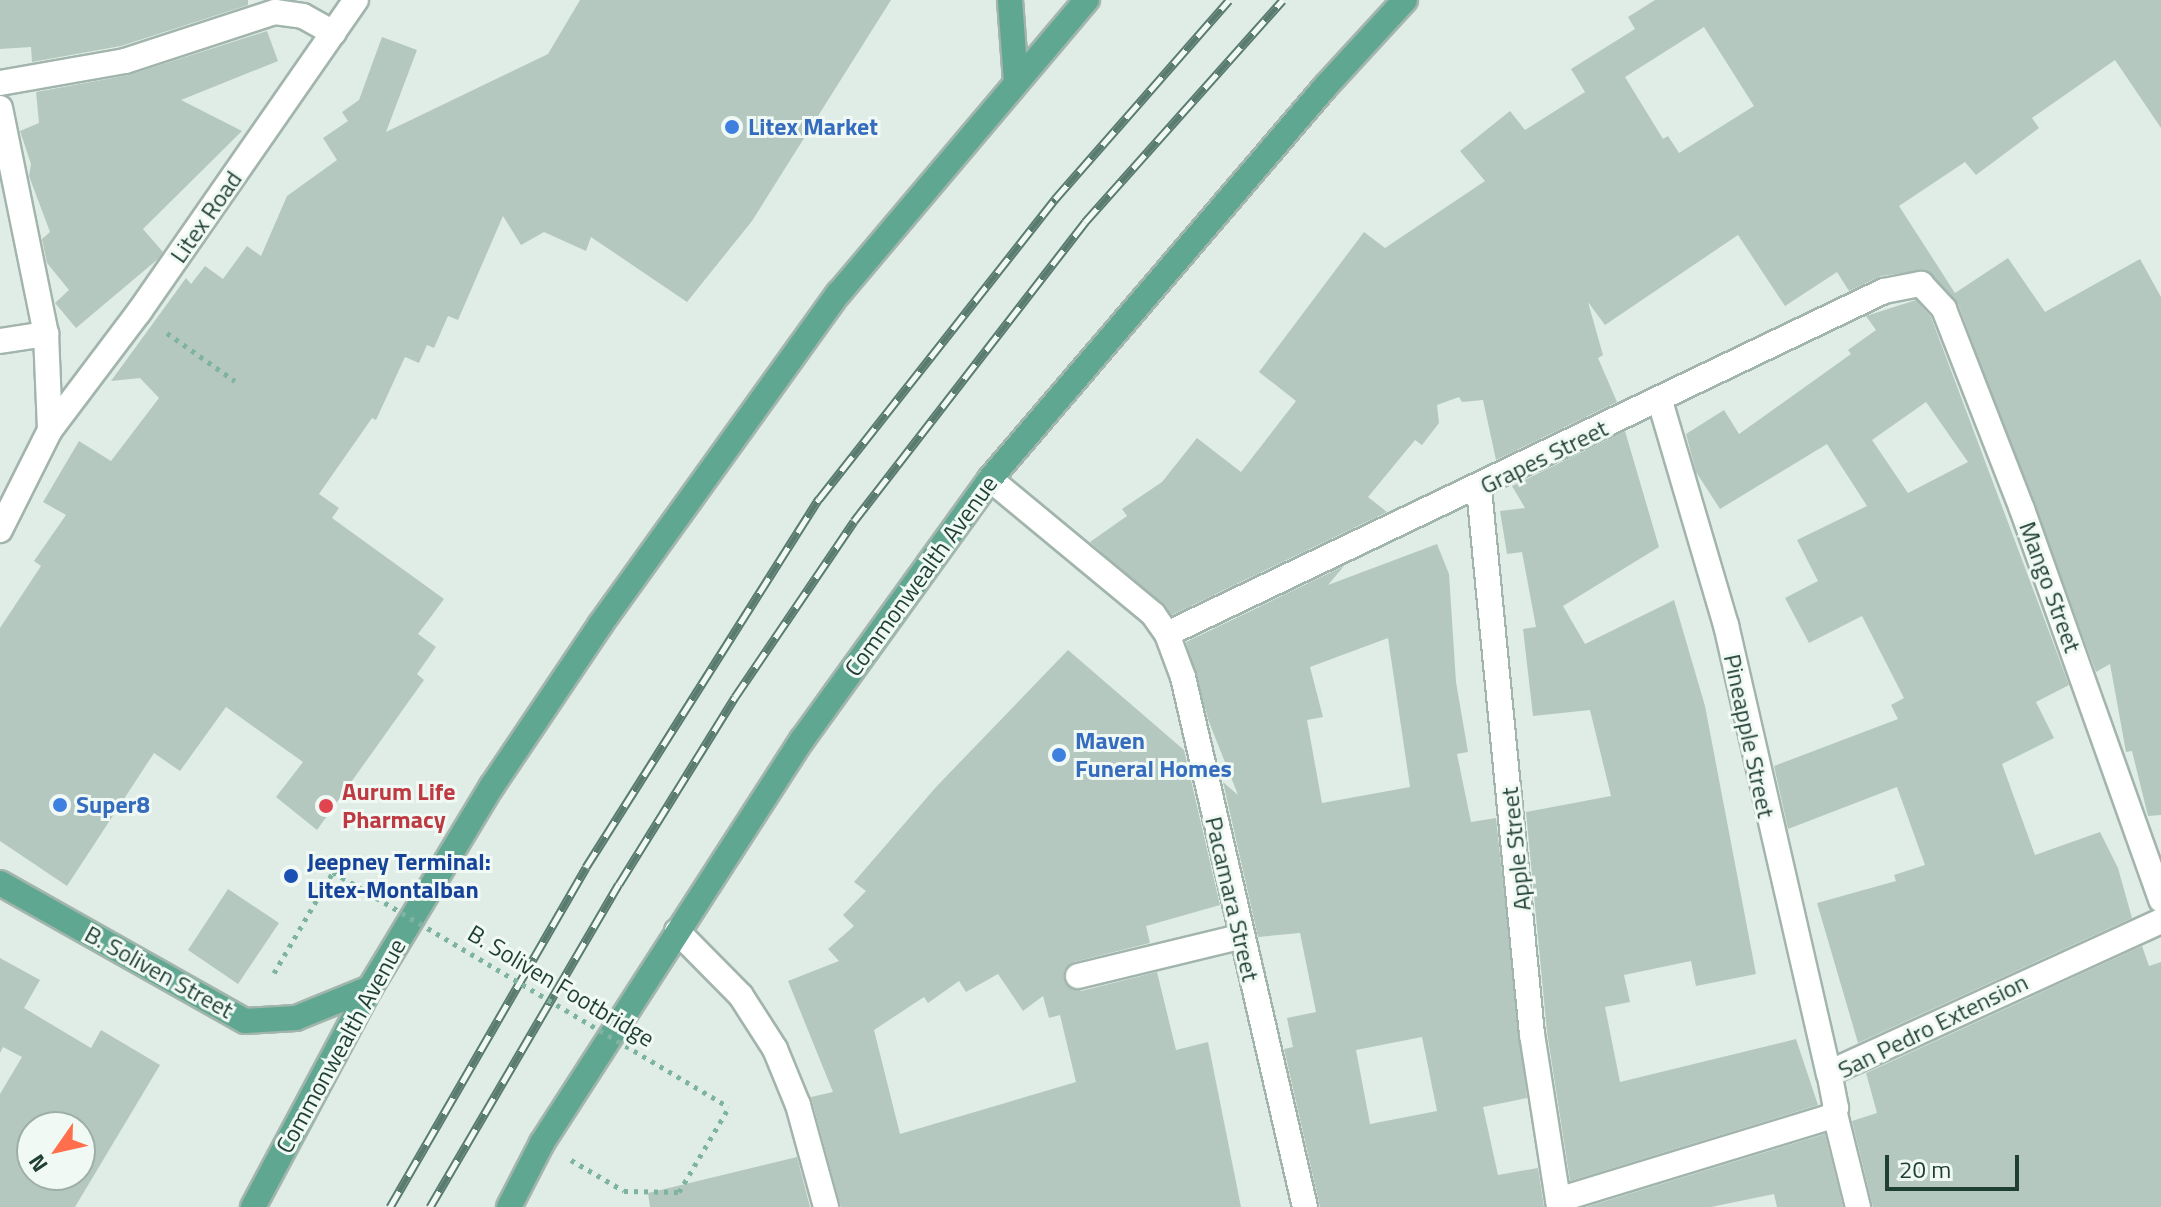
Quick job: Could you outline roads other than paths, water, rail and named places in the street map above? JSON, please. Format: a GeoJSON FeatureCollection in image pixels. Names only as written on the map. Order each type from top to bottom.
{"type":"FeatureCollection","features":[{"type":"Feature","properties":{"kind":"main road"},"geometry":{"type":"LineString","coordinates":[[1010,0],[1016,82]]}},
{"type":"Feature","properties":{"kind":"main road","name":"Commonwealth Avenue"},"geometry":{"type":"LineString","coordinates":[[253,1207],[370,988],[492,786],[725,446],[839,293],[1087,0]]}},
{"type":"Feature","properties":{"kind":"main road","name":"Commonwealth Avenue"},"geometry":{"type":"LineString","coordinates":[[509,1207],[542,1143],[802,740],[990,479],[1325,87],[1405,0]]}},
{"type":"Feature","properties":{"kind":"main road","name":"B. Soliven Street"},"geometry":{"type":"LineString","coordinates":[[0,883],[245,1021],[296,1018],[370,988]]}},
{"type":"Feature","properties":{"kind":"street","name":"Litex Road"},"geometry":{"type":"LineString","coordinates":[[0,530],[50,430],[139,312],[356,0]]}},
{"type":"Feature","properties":{"kind":"street"},"geometry":{"type":"LineString","coordinates":[[0,83],[125,61],[275,12],[303,16],[334,33]]}},
{"type":"Feature","properties":{"kind":"street"},"geometry":{"type":"LineString","coordinates":[[3,124],[46,334],[50,430]]}},
{"type":"Feature","properties":{"kind":"street","name":"Grapes Street"},"geometry":{"type":"LineString","coordinates":[[1167,634],[1479,489],[1884,291],[1921,284]]}},
{"type":"Feature","properties":{"kind":"street","name":"Mango Street"},"geometry":{"type":"LineString","coordinates":[[1921,284],[1944,309],[2000,452],[2161,900]]}},
{"type":"Feature","properties":{"kind":"street"},"geometry":{"type":"LineString","coordinates":[[0,341],[46,334]]}},
{"type":"Feature","properties":{"kind":"street","name":"Pineapple Street"},"geometry":{"type":"LineString","coordinates":[[1660,401],[1726,625],[1829,1073]]}},
{"type":"Feature","properties":{"kind":"street","name":"Pacamara Street"},"geometry":{"type":"LineString","coordinates":[[990,479],[1153,614],[1167,634],[1183,677],[1239,937],[1305,1207]]}},
{"type":"Feature","properties":{"kind":"street","name":"Apple Street"},"geometry":{"type":"LineString","coordinates":[[1479,489],[1532,1034],[1559,1204]]}},
{"type":"Feature","properties":{"kind":"street","name":"San Pedro Extension"},"geometry":{"type":"LineString","coordinates":[[1559,1204],[1835,1114],[1829,1073],[2161,921]]}},
{"type":"Feature","properties":{"kind":"street"},"geometry":{"type":"LineString","coordinates":[[677,931],[741,996],[775,1049],[798,1105],[826,1207]]}},
{"type":"Feature","properties":{"kind":"street"},"geometry":{"type":"LineString","coordinates":[[1078,976],[1239,937]]}},
{"type":"Feature","properties":{"kind":"street"},"geometry":{"type":"LineString","coordinates":[[1835,1114],[1858,1207]]}},
{"type":"Feature","properties":{"kind":"railway"},"geometry":{"type":"LineString","coordinates":[[390,1207],[586,867],[819,499],[1055,199],[1229,0]]}},
{"type":"Feature","properties":{"kind":"railway"},"geometry":{"type":"LineString","coordinates":[[430,1207],[619,884],[735,697],[854,521],[1085,222],[1283,0]]}},
{"type":"Feature","properties":{"kind":"place","name":"Litex Market"},"geometry":{"type":"Point","coordinates":[732,127]}},
{"type":"Feature","properties":{"kind":"place","name":"Maven Funeral Homes"},"geometry":{"type":"Point","coordinates":[1059,755]}},
{"type":"Feature","properties":{"kind":"place","name":"Super8"},"geometry":{"type":"Point","coordinates":[60,805]}},
{"type":"Feature","properties":{"kind":"place","name":"Aurum Life Pharmacy"},"geometry":{"type":"Point","coordinates":[326,806]}},
{"type":"Feature","properties":{"kind":"place","name":"Jeepney Terminal: Litex-Montalban"},"geometry":{"type":"Point","coordinates":[291,876]}}]}
